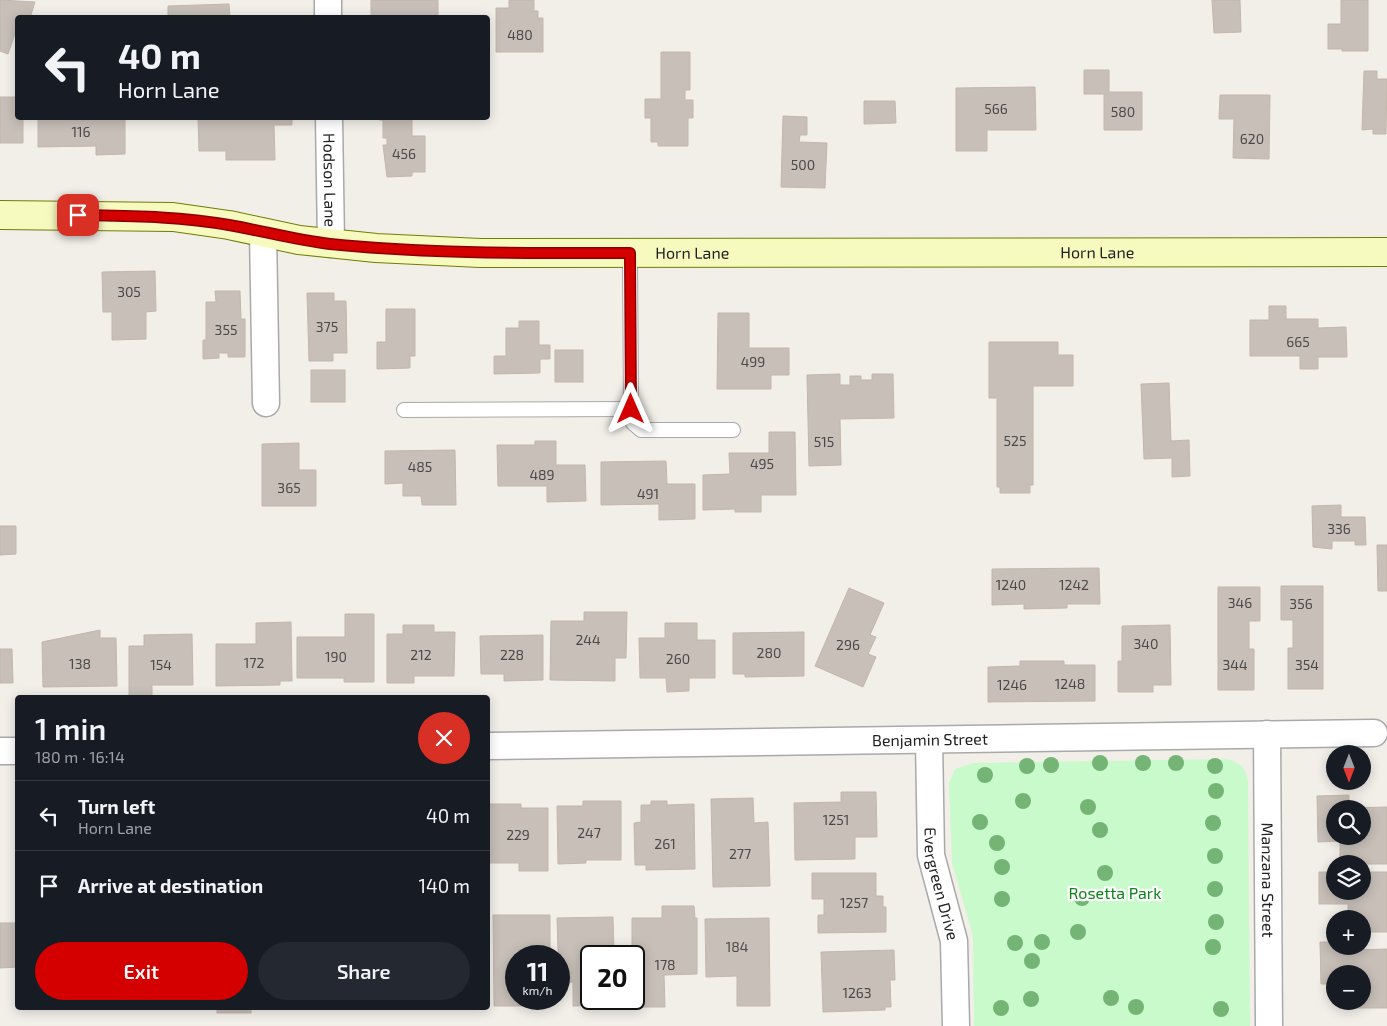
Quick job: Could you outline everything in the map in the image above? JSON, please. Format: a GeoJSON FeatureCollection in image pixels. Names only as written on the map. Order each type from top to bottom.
{"type":"FeatureCollection","features":[{"type":"Feature","properties":{"kind":"street"},"geometry":{"type":"LineString","coordinates":[[328,0],[328,15]]}},
{"type":"Feature","properties":{"kind":"street","name":"Hodson Lane"},"geometry":{"type":"LineString","coordinates":[[329,120],[331,244]]}},
{"type":"Feature","properties":{"kind":"street","name":"Horn Lane"},"geometry":{"type":"LineString","coordinates":[[0,215],[173,217],[230,225],[299,240],[331,244],[480,253],[1387,252]]}},
{"type":"Feature","properties":{"kind":"street"},"geometry":{"type":"LineString","coordinates":[[263,232],[266,403]]}},
{"type":"Feature","properties":{"kind":"street","name":"Benjamin Street"},"geometry":{"type":"LineString","coordinates":[[490,746],[1374,733]]}},
{"type":"Feature","properties":{"kind":"street","name":"Manzana Street"},"geometry":{"type":"LineString","coordinates":[[1267,734],[1270,1026]]}},
{"type":"Feature","properties":{"kind":"street","name":"Evergreen Drive"},"geometry":{"type":"LineString","coordinates":[[929,740],[931,855],[954,941],[956,1026]]}},
{"type":"Feature","properties":{"kind":"street"},"geometry":{"type":"LineString","coordinates":[[0,751],[15,751]]}},
{"type":"Feature","properties":{"kind":"lane"},"geometry":{"type":"LineString","coordinates":[[630,253],[631,409],[633,423],[641,430],[733,430]]}},
{"type":"Feature","properties":{"kind":"lane"},"geometry":{"type":"LineString","coordinates":[[404,410],[631,409]]}},
{"type":"Feature","properties":{"kind":"green space","name":"Rosetta Park"},"geometry":{"type":"Polygon","coordinates":[[[1225,759],[1234,761],[1241,766],[1248,781],[1250,1026],[974,1026],[973,936],[952,863],[949,783],[955,769],[974,763],[1225,759]]]}},
{"type":"Feature","properties":{"kind":"building"},"geometry":{"type":"Polygon","coordinates":[[[0,0],[35,2],[31,15],[15,15],[15,34],[8,54],[0,51],[0,0]]]}},
{"type":"Feature","properties":{"kind":"building"},"geometry":{"type":"Polygon","coordinates":[[[371,0],[438,0],[438,15],[371,15],[371,0]]]}},
{"type":"Feature","properties":{"kind":"building"},"geometry":{"type":"Polygon","coordinates":[[[509,0],[534,0],[534,11],[538,11],[538,18],[543,18],[543,52],[496,52],[496,8],[509,8],[509,0]]]}},
{"type":"Feature","properties":{"kind":"building"},"geometry":{"type":"Polygon","coordinates":[[[1212,0],[1240,0],[1241,32],[1214,33],[1212,0]]]}},
{"type":"Feature","properties":{"kind":"building"},"geometry":{"type":"Polygon","coordinates":[[[1341,0],[1368,0],[1368,51],[1328,49],[1328,24],[1341,24],[1341,0]]]}},
{"type":"Feature","properties":{"kind":"building"},"geometry":{"type":"Polygon","coordinates":[[[229,4],[230,15],[168,15],[168,6],[229,4]]]}},
{"type":"Feature","properties":{"kind":"building"},"geometry":{"type":"Polygon","coordinates":[[[661,52],[690,52],[690,90],[685,90],[685,100],[693,100],[693,118],[688,118],[688,146],[658,146],[658,142],[651,142],[651,118],[645,118],[645,99],[661,99],[661,52]]]}},
{"type":"Feature","properties":{"kind":"building"},"geometry":{"type":"Polygon","coordinates":[[[1084,70],[1109,70],[1109,92],[1142,92],[1142,130],[1104,130],[1104,94],[1084,94],[1084,70]]]}},
{"type":"Feature","properties":{"kind":"building"},"geometry":{"type":"Polygon","coordinates":[[[1364,71],[1377,71],[1377,79],[1387,79],[1386,134],[1373,134],[1373,129],[1362,130],[1364,71]]]}},
{"type":"Feature","properties":{"kind":"building"},"geometry":{"type":"Polygon","coordinates":[[[1035,87],[1036,130],[987,130],[987,151],[956,151],[956,88],[1035,87]]]}},
{"type":"Feature","properties":{"kind":"building"},"geometry":{"type":"Polygon","coordinates":[[[1220,95],[1270,95],[1269,159],[1233,158],[1234,119],[1219,119],[1220,95]]]}},
{"type":"Feature","properties":{"kind":"building"},"geometry":{"type":"Polygon","coordinates":[[[0,97],[15,97],[15,120],[23,120],[23,143],[0,143],[0,97]]]}},
{"type":"Feature","properties":{"kind":"building"},"geometry":{"type":"Polygon","coordinates":[[[864,101],[895,101],[896,123],[864,124],[864,101]]]}},
{"type":"Feature","properties":{"kind":"building"},"geometry":{"type":"Polygon","coordinates":[[[783,116],[807,117],[807,135],[800,135],[799,142],[827,143],[825,188],[781,187],[783,116]]]}},
{"type":"Feature","properties":{"kind":"building"},"geometry":{"type":"Polygon","coordinates":[[[38,120],[125,120],[125,154],[96,155],[96,146],[38,147],[38,120]]]}},
{"type":"Feature","properties":{"kind":"building"},"geometry":{"type":"Polygon","coordinates":[[[198,120],[292,120],[292,125],[274,125],[275,160],[226,160],[226,151],[199,151],[198,120]]]}},
{"type":"Feature","properties":{"kind":"building"},"geometry":{"type":"Polygon","coordinates":[[[383,120],[412,120],[412,136],[425,136],[425,172],[412,172],[412,176],[387,177],[383,145],[387,145],[387,138],[383,138],[383,120]]]}},
{"type":"Feature","properties":{"kind":"building"},"geometry":{"type":"Polygon","coordinates":[[[155,271],[156,311],[146,312],[146,339],[112,340],[112,312],[103,312],[102,272],[155,271]]]}},
{"type":"Feature","properties":{"kind":"building"},"geometry":{"type":"Polygon","coordinates":[[[215,291],[240,291],[241,319],[245,319],[245,357],[228,357],[228,353],[219,353],[219,358],[203,359],[203,340],[206,340],[206,302],[216,302],[215,291]]]}},
{"type":"Feature","properties":{"kind":"building"},"geometry":{"type":"Polygon","coordinates":[[[307,293],[334,293],[334,301],[346,301],[347,353],[333,353],[333,361],[309,361],[307,293]]]}},
{"type":"Feature","properties":{"kind":"building"},"geometry":{"type":"Polygon","coordinates":[[[1269,306],[1286,306],[1286,319],[1318,319],[1318,328],[1346,327],[1347,357],[1318,357],[1318,369],[1300,369],[1300,356],[1250,356],[1250,320],[1269,320],[1269,306]]]}},
{"type":"Feature","properties":{"kind":"building"},"geometry":{"type":"Polygon","coordinates":[[[386,309],[415,309],[415,356],[410,356],[410,368],[377,369],[377,342],[386,342],[386,309]]]}},
{"type":"Feature","properties":{"kind":"building"},"geometry":{"type":"Polygon","coordinates":[[[718,313],[749,313],[749,348],[789,348],[789,375],[771,375],[771,389],[717,389],[718,313]]]}},
{"type":"Feature","properties":{"kind":"building"},"geometry":{"type":"Polygon","coordinates":[[[519,321],[539,321],[539,345],[550,345],[550,359],[540,359],[540,373],[494,374],[494,356],[506,356],[506,328],[519,328],[519,321]]]}},
{"type":"Feature","properties":{"kind":"building"},"geometry":{"type":"Polygon","coordinates":[[[989,342],[1058,342],[1058,355],[1073,355],[1073,386],[1033,386],[1033,485],[1030,485],[1030,493],[1000,493],[1000,487],[997,487],[997,398],[989,398],[989,342]]]}},
{"type":"Feature","properties":{"kind":"building"},"geometry":{"type":"Polygon","coordinates":[[[555,350],[583,350],[583,382],[555,382],[555,350]]]}},
{"type":"Feature","properties":{"kind":"building"},"geometry":{"type":"Polygon","coordinates":[[[311,370],[345,370],[345,402],[311,402],[311,370]]]}},
{"type":"Feature","properties":{"kind":"building"},"geometry":{"type":"Polygon","coordinates":[[[840,374],[840,385],[850,385],[850,376],[861,376],[861,380],[872,380],[872,374],[893,374],[894,418],[840,419],[841,465],[809,466],[807,375],[840,374]]]}},
{"type":"Feature","properties":{"kind":"building"},"geometry":{"type":"Polygon","coordinates":[[[1169,383],[1171,441],[1189,440],[1190,476],[1172,477],[1172,458],[1144,459],[1141,384],[1169,383]]]}},
{"type":"Feature","properties":{"kind":"building"},"geometry":{"type":"Polygon","coordinates":[[[769,432],[795,432],[796,495],[761,495],[761,512],[735,512],[735,509],[703,510],[703,475],[730,474],[729,453],[769,453],[769,432]]]}},
{"type":"Feature","properties":{"kind":"building"},"geometry":{"type":"Polygon","coordinates":[[[535,441],[556,441],[556,465],[585,465],[586,501],[547,502],[547,486],[498,486],[497,445],[535,445],[535,441]]]}},
{"type":"Feature","properties":{"kind":"building"},"geometry":{"type":"Polygon","coordinates":[[[299,443],[299,470],[316,470],[316,506],[262,506],[262,444],[299,443]]]}},
{"type":"Feature","properties":{"kind":"building"},"geometry":{"type":"Polygon","coordinates":[[[455,450],[456,505],[422,505],[421,496],[403,496],[403,483],[385,484],[385,451],[455,450]]]}},
{"type":"Feature","properties":{"kind":"building"},"geometry":{"type":"Polygon","coordinates":[[[666,461],[667,484],[695,484],[695,519],[659,520],[659,504],[601,505],[601,462],[666,461]]]}},
{"type":"Feature","properties":{"kind":"building"},"geometry":{"type":"Polygon","coordinates":[[[1341,505],[1341,517],[1365,517],[1366,545],[1355,545],[1355,541],[1332,541],[1332,549],[1313,547],[1312,506],[1341,505]]]}},
{"type":"Feature","properties":{"kind":"building"},"geometry":{"type":"Polygon","coordinates":[[[0,526],[16,526],[16,554],[0,555],[0,526]]]}},
{"type":"Feature","properties":{"kind":"building"},"geometry":{"type":"Polygon","coordinates":[[[1377,545],[1387,545],[1387,591],[1378,591],[1377,545]]]}},
{"type":"Feature","properties":{"kind":"building"},"geometry":{"type":"Polygon","coordinates":[[[1099,568],[1100,604],[1067,604],[1067,608],[1024,609],[1024,604],[992,605],[992,569],[1099,568]]]}},
{"type":"Feature","properties":{"kind":"building"},"geometry":{"type":"Polygon","coordinates":[[[1281,586],[1323,586],[1323,689],[1288,689],[1288,648],[1293,648],[1293,620],[1281,620],[1281,586]]]}},
{"type":"Feature","properties":{"kind":"building"},"geometry":{"type":"Polygon","coordinates":[[[1218,587],[1260,587],[1260,621],[1249,621],[1249,649],[1254,649],[1254,690],[1218,690],[1218,587]]]}},
{"type":"Feature","properties":{"kind":"building"},"geometry":{"type":"Polygon","coordinates":[[[849,588],[884,603],[870,635],[876,637],[868,654],[876,657],[863,687],[815,666],[849,588]]]}},
{"type":"Feature","properties":{"kind":"building"},"geometry":{"type":"Polygon","coordinates":[[[584,612],[627,612],[626,658],[615,658],[615,681],[550,680],[551,621],[584,621],[584,612]]]}},
{"type":"Feature","properties":{"kind":"building"},"geometry":{"type":"Polygon","coordinates":[[[345,614],[374,614],[374,682],[344,682],[344,678],[297,678],[297,637],[345,637],[345,614]]]}},
{"type":"Feature","properties":{"kind":"building"},"geometry":{"type":"Polygon","coordinates":[[[291,622],[292,681],[280,681],[280,685],[216,686],[216,644],[256,644],[256,623],[291,622]]]}},
{"type":"Feature","properties":{"kind":"building"},"geometry":{"type":"Polygon","coordinates":[[[665,623],[697,623],[697,640],[715,640],[715,678],[689,678],[689,691],[667,692],[666,678],[640,678],[639,638],[665,638],[665,623]]]}},
{"type":"Feature","properties":{"kind":"building"},"geometry":{"type":"Polygon","coordinates":[[[403,625],[434,625],[434,632],[455,632],[454,676],[414,676],[414,683],[387,683],[387,634],[403,634],[403,625]]]}},
{"type":"Feature","properties":{"kind":"building"},"geometry":{"type":"Polygon","coordinates":[[[1170,625],[1171,685],[1153,685],[1153,692],[1118,692],[1118,661],[1122,661],[1122,626],[1170,625]]]}},
{"type":"Feature","properties":{"kind":"building"},"geometry":{"type":"Polygon","coordinates":[[[100,630],[100,638],[116,638],[117,686],[43,687],[42,642],[100,630]]]}},
{"type":"Feature","properties":{"kind":"building"},"geometry":{"type":"Polygon","coordinates":[[[804,632],[804,676],[745,677],[745,674],[733,674],[733,633],[804,632]]]}},
{"type":"Feature","properties":{"kind":"building"},"geometry":{"type":"Polygon","coordinates":[[[192,634],[193,685],[152,685],[152,695],[129,695],[129,646],[144,646],[144,635],[192,634]]]}},
{"type":"Feature","properties":{"kind":"building"},"geometry":{"type":"Polygon","coordinates":[[[543,635],[543,680],[504,681],[504,674],[481,674],[480,636],[543,635]]]}},
{"type":"Feature","properties":{"kind":"building"},"geometry":{"type":"Polygon","coordinates":[[[0,649],[12,649],[13,683],[0,683],[0,649]]]}},
{"type":"Feature","properties":{"kind":"building"},"geometry":{"type":"Polygon","coordinates":[[[1020,661],[1064,661],[1064,665],[1095,665],[1095,701],[988,702],[988,667],[1020,666],[1020,661]]]}},
{"type":"Feature","properties":{"kind":"building"},"geometry":{"type":"Polygon","coordinates":[[[841,792],[876,792],[877,837],[855,837],[855,859],[795,860],[794,803],[841,802],[841,792]]]}},
{"type":"Feature","properties":{"kind":"building"},"geometry":{"type":"Polygon","coordinates":[[[1349,795],[1349,800],[1326,800],[1326,842],[1318,842],[1317,796],[1349,795]]]}},
{"type":"Feature","properties":{"kind":"building"},"geometry":{"type":"Polygon","coordinates":[[[753,798],[754,823],[768,822],[770,886],[713,887],[711,799],[753,798]]]}},
{"type":"Feature","properties":{"kind":"building"},"geometry":{"type":"Polygon","coordinates":[[[583,801],[621,801],[621,860],[586,860],[586,863],[558,864],[557,806],[583,806],[583,801]]]}},
{"type":"Feature","properties":{"kind":"building"},"geometry":{"type":"Polygon","coordinates":[[[651,801],[667,801],[667,805],[694,804],[695,869],[646,870],[646,865],[635,865],[634,823],[641,822],[641,805],[651,805],[651,801]]]}},
{"type":"Feature","properties":{"kind":"building"},"geometry":{"type":"Polygon","coordinates":[[[490,804],[521,804],[521,808],[548,808],[548,871],[519,871],[519,863],[490,863],[490,804]]]}},
{"type":"Feature","properties":{"kind":"building"},"geometry":{"type":"Polygon","coordinates":[[[1371,807],[1387,807],[1387,864],[1371,864],[1371,855],[1340,855],[1340,845],[1371,845],[1371,807]]]}},
{"type":"Feature","properties":{"kind":"building"},"geometry":{"type":"Polygon","coordinates":[[[1319,872],[1326,872],[1326,900],[1371,900],[1371,872],[1387,872],[1387,932],[1371,932],[1371,910],[1348,910],[1348,904],[1319,904],[1319,872]]]}},
{"type":"Feature","properties":{"kind":"building"},"geometry":{"type":"Polygon","coordinates":[[[812,873],[876,873],[876,896],[883,896],[883,907],[886,907],[886,932],[818,933],[818,915],[824,915],[824,899],[812,899],[812,873]]]}},
{"type":"Feature","properties":{"kind":"building"},"geometry":{"type":"Polygon","coordinates":[[[662,906],[694,906],[695,918],[697,918],[697,974],[664,975],[665,1007],[645,1007],[645,945],[632,945],[632,918],[662,918],[662,906]]]}},
{"type":"Feature","properties":{"kind":"building"},"geometry":{"type":"Polygon","coordinates":[[[493,915],[550,915],[550,945],[505,945],[505,1006],[494,1006],[493,915]]]}},
{"type":"Feature","properties":{"kind":"building"},"geometry":{"type":"Polygon","coordinates":[[[613,917],[614,945],[580,945],[580,1006],[573,1006],[573,982],[570,982],[570,945],[558,945],[557,918],[613,917]]]}},
{"type":"Feature","properties":{"kind":"building"},"geometry":{"type":"Polygon","coordinates":[[[769,918],[770,1006],[737,1006],[737,976],[706,977],[705,919],[769,918]]]}},
{"type":"Feature","properties":{"kind":"building"},"geometry":{"type":"Polygon","coordinates":[[[0,923],[15,923],[15,967],[0,968],[0,923]]]}},
{"type":"Feature","properties":{"kind":"building"},"geometry":{"type":"Polygon","coordinates":[[[1320,942],[1326,942],[1326,955],[1371,955],[1371,949],[1387,949],[1387,1008],[1371,1008],[1371,965],[1326,965],[1326,984],[1321,984],[1320,942]]]}},
{"type":"Feature","properties":{"kind":"building"},"geometry":{"type":"Polygon","coordinates":[[[894,950],[895,980],[890,980],[891,1007],[885,1007],[885,1010],[823,1012],[821,952],[894,950]]]}},
{"type":"Feature","properties":{"kind":"building"},"geometry":{"type":"Polygon","coordinates":[[[217,1010],[251,1010],[251,1013],[217,1013],[217,1010]]]}},
{"type":"Feature","properties":{"kind":"route"},"geometry":{"type":"LineString","coordinates":[[78,215],[173,217],[230,225],[299,240],[376,248],[480,253],[630,253],[631,409]]}}]}
